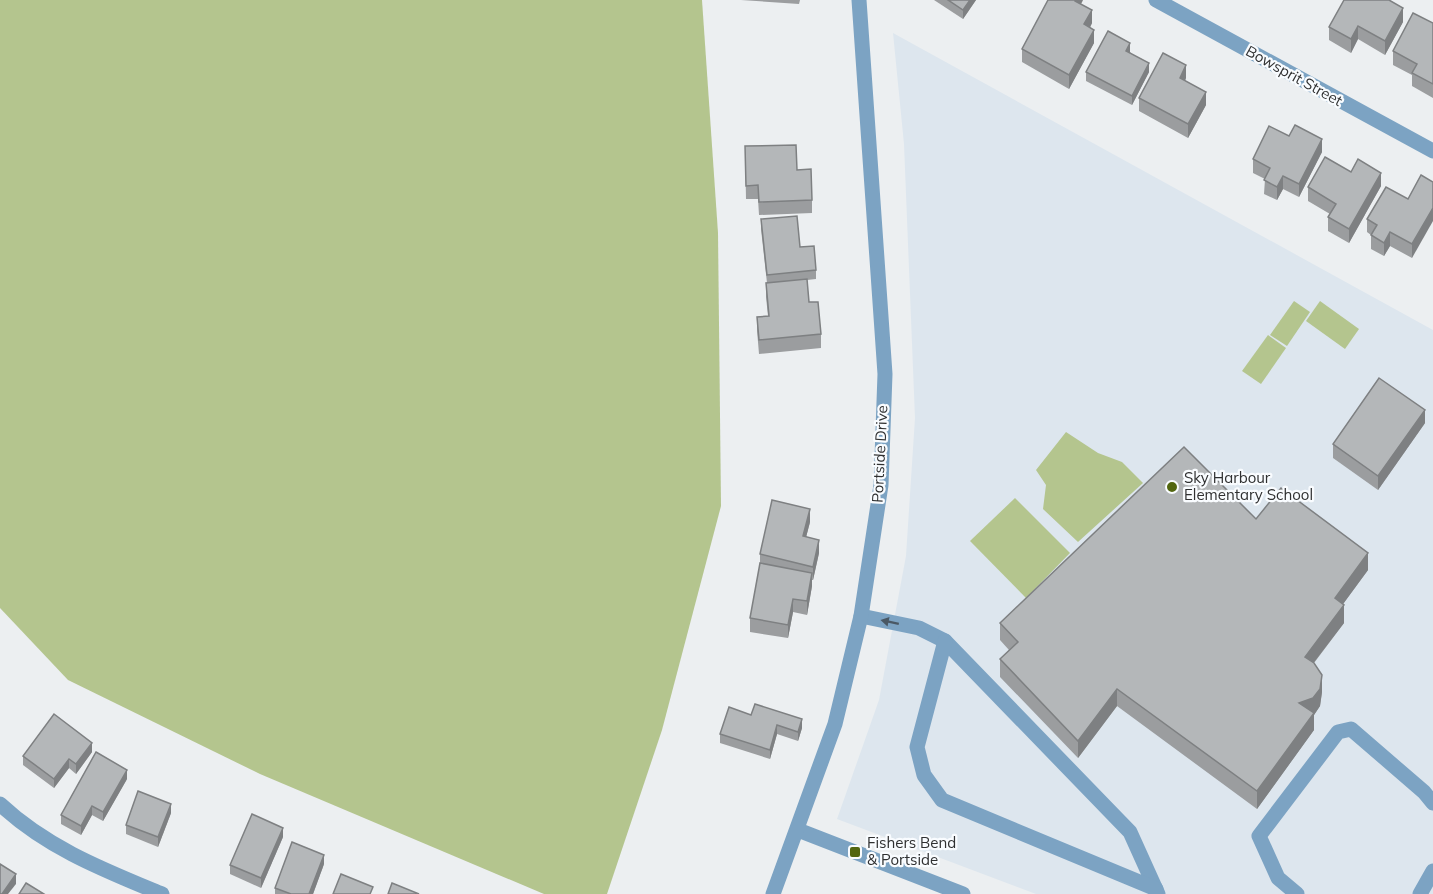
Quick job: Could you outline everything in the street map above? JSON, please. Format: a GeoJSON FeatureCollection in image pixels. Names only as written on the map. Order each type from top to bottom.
{"type":"FeatureCollection","features":[{"type":"Feature","properties":{"kind":"street","name":"Portside Drive"},"geometry":{"type":"LineString","coordinates":[[773,894],[835,724],[861,616],[881,485],[885,374],[859,0]]}},
{"type":"Feature","properties":{"kind":"street","name":"Bowsprit Street"},"geometry":{"type":"LineString","coordinates":[[1156,0],[1433,151]]}},
{"type":"Feature","properties":{"kind":"street"},"geometry":{"type":"LineString","coordinates":[[861,616],[919,628],[945,641],[1130,832],[1157,891]]}},
{"type":"Feature","properties":{"kind":"street"},"geometry":{"type":"LineString","coordinates":[[945,641],[917,747],[924,775],[942,800],[1157,891]]}},
{"type":"Feature","properties":{"kind":"street"},"geometry":{"type":"LineString","coordinates":[[1297,894],[1278,878],[1265,854],[1259,836],[1338,732],[1351,729],[1424,792],[1433,803]]}},
{"type":"Feature","properties":{"kind":"street"},"geometry":{"type":"LineString","coordinates":[[0,804],[52,844],[92,865],[162,894]]}},
{"type":"Feature","properties":{"kind":"street"},"geometry":{"type":"LineString","coordinates":[[798,830],[963,894]]}},
{"type":"Feature","properties":{"kind":"street"},"geometry":{"type":"LineString","coordinates":[[1420,894],[1433,871]]}},
{"type":"Feature","properties":{"kind":"shaded area","name":"Sky Harbour Elementary School"},"geometry":{"type":"Polygon","coordinates":[[[893,33],[1433,330],[1433,894],[1036,894],[837,819],[879,700],[906,556],[915,418],[904,144],[893,33]]]}},
{"type":"Feature","properties":{"kind":"green space"},"geometry":{"type":"Polygon","coordinates":[[[0,0],[702,0],[718,233],[721,506],[662,730],[607,894],[544,894],[260,774],[68,680],[0,608],[0,0]]]}},
{"type":"Feature","properties":{"kind":"green space"},"geometry":{"type":"Polygon","coordinates":[[[1294,301],[1310,312],[1287,346],[1270,335],[1294,301]]]}},
{"type":"Feature","properties":{"kind":"green space"},"geometry":{"type":"Polygon","coordinates":[[[1320,301],[1359,329],[1345,349],[1306,321],[1320,301]]]}},
{"type":"Feature","properties":{"kind":"green space"},"geometry":{"type":"Polygon","coordinates":[[[1268,335],[1286,348],[1261,384],[1242,371],[1268,335]]]}},
{"type":"Feature","properties":{"kind":"green space"},"geometry":{"type":"Polygon","coordinates":[[[1066,432],[1098,453],[1122,462],[1143,483],[1078,542],[1043,509],[1046,485],[1036,470],[1066,432]]]}},
{"type":"Feature","properties":{"kind":"green space"},"geometry":{"type":"Polygon","coordinates":[[[1015,498],[1070,553],[1026,598],[970,541],[1015,498]]]}},
{"type":"Feature","properties":{"kind":"building"},"geometry":{"type":"Polygon","coordinates":[[[948,0],[970,0],[963,10],[948,0]]]}},
{"type":"Feature","properties":{"kind":"building"},"geometry":{"type":"Polygon","coordinates":[[[1048,0],[1075,0],[1092,10],[1084,24],[1094,30],[1069,75],[1022,49],[1048,0]]]}},
{"type":"Feature","properties":{"kind":"building"},"geometry":{"type":"Polygon","coordinates":[[[1344,0],[1389,0],[1403,8],[1385,41],[1358,26],[1351,39],[1329,27],[1344,0]]]}},
{"type":"Feature","properties":{"kind":"building"},"geometry":{"type":"Polygon","coordinates":[[[1413,13],[1433,23],[1433,84],[1412,73],[1417,64],[1393,51],[1413,13]]]}},
{"type":"Feature","properties":{"kind":"building"},"geometry":{"type":"Polygon","coordinates":[[[1108,31],[1130,43],[1126,51],[1149,63],[1132,96],[1086,72],[1108,31]]]}},
{"type":"Feature","properties":{"kind":"building"},"geometry":{"type":"Polygon","coordinates":[[[1163,53],[1186,65],[1180,78],[1206,92],[1188,124],[1139,98],[1163,53]]]}},
{"type":"Feature","properties":{"kind":"building"},"geometry":{"type":"Polygon","coordinates":[[[1295,125],[1322,139],[1299,184],[1283,176],[1277,187],[1264,180],[1270,168],[1253,159],[1269,126],[1289,136],[1295,125]]]}},
{"type":"Feature","properties":{"kind":"building"},"geometry":{"type":"Polygon","coordinates":[[[796,145],[797,170],[811,169],[812,200],[759,202],[758,185],[746,186],[745,146],[796,145]]]}},
{"type":"Feature","properties":{"kind":"building"},"geometry":{"type":"Polygon","coordinates":[[[1325,157],[1351,172],[1358,159],[1381,173],[1349,229],[1328,217],[1336,204],[1308,187],[1325,157]]]}},
{"type":"Feature","properties":{"kind":"building"},"geometry":{"type":"Polygon","coordinates":[[[1421,175],[1433,182],[1433,208],[1412,244],[1390,232],[1384,243],[1371,235],[1377,225],[1367,219],[1386,187],[1408,199],[1421,175]]]}},
{"type":"Feature","properties":{"kind":"building"},"geometry":{"type":"Polygon","coordinates":[[[797,216],[800,247],[814,246],[816,270],[767,275],[761,219],[797,216]]]}},
{"type":"Feature","properties":{"kind":"building"},"geometry":{"type":"Polygon","coordinates":[[[807,279],[809,302],[818,302],[821,334],[759,340],[757,317],[769,316],[766,283],[807,279]]]}},
{"type":"Feature","properties":{"kind":"building"},"geometry":{"type":"Polygon","coordinates":[[[1379,378],[1425,410],[1378,476],[1333,444],[1379,378]]]}},
{"type":"Feature","properties":{"kind":"building"},"geometry":{"type":"Polygon","coordinates":[[[1184,447],[1256,519],[1281,488],[1368,553],[1335,598],[1344,605],[1305,657],[1314,663],[1322,675],[1320,689],[1313,698],[1299,703],[1314,713],[1257,791],[1117,689],[1078,741],[1000,659],[1018,642],[1000,623],[1184,447]]]}},
{"type":"Feature","properties":{"kind":"building"},"geometry":{"type":"Polygon","coordinates":[[[772,500],[810,509],[803,536],[819,540],[813,567],[760,554],[772,500]]]}},
{"type":"Feature","properties":{"kind":"building"},"geometry":{"type":"Polygon","coordinates":[[[760,563],[812,573],[807,601],[793,599],[788,625],[750,618],[760,563]]]}},
{"type":"Feature","properties":{"kind":"building"},"geometry":{"type":"Polygon","coordinates":[[[755,704],[802,719],[798,732],[777,725],[770,750],[720,734],[729,707],[751,715],[755,704]]]}},
{"type":"Feature","properties":{"kind":"building"},"geometry":{"type":"Polygon","coordinates":[[[54,714],[92,743],[76,764],[69,759],[54,779],[23,756],[54,714]]]}},
{"type":"Feature","properties":{"kind":"building"},"geometry":{"type":"Polygon","coordinates":[[[96,752],[127,770],[103,812],[92,806],[81,826],[61,815],[96,752]]]}},
{"type":"Feature","properties":{"kind":"building"},"geometry":{"type":"Polygon","coordinates":[[[138,791],[171,804],[158,837],[126,825],[138,791]]]}},
{"type":"Feature","properties":{"kind":"building"},"geometry":{"type":"Polygon","coordinates":[[[252,814],[283,828],[261,878],[230,865],[252,814]]]}},
{"type":"Feature","properties":{"kind":"building"},"geometry":{"type":"Polygon","coordinates":[[[292,842],[324,855],[309,894],[291,894],[275,888],[292,842]]]}},
{"type":"Feature","properties":{"kind":"building"},"geometry":{"type":"Polygon","coordinates":[[[0,864],[16,874],[2,894],[0,894],[0,864]]]}},
{"type":"Feature","properties":{"kind":"building"},"geometry":{"type":"Polygon","coordinates":[[[341,874],[373,887],[370,894],[333,894],[341,874]]]}},
{"type":"Feature","properties":{"kind":"building"},"geometry":{"type":"Polygon","coordinates":[[[26,883],[44,894],[19,894],[26,883]]]}},
{"type":"Feature","properties":{"kind":"building"},"geometry":{"type":"Polygon","coordinates":[[[392,883],[419,894],[388,894],[392,883]]]}},
{"type":"Feature","properties":{"kind":"place","name":"Sky Harbour Elementary School"},"geometry":{"type":"Point","coordinates":[1172,487]}},
{"type":"Feature","properties":{"kind":"place","name":"Fishers Bend & Portside"},"geometry":{"type":"Point","coordinates":[855,852]}}]}
